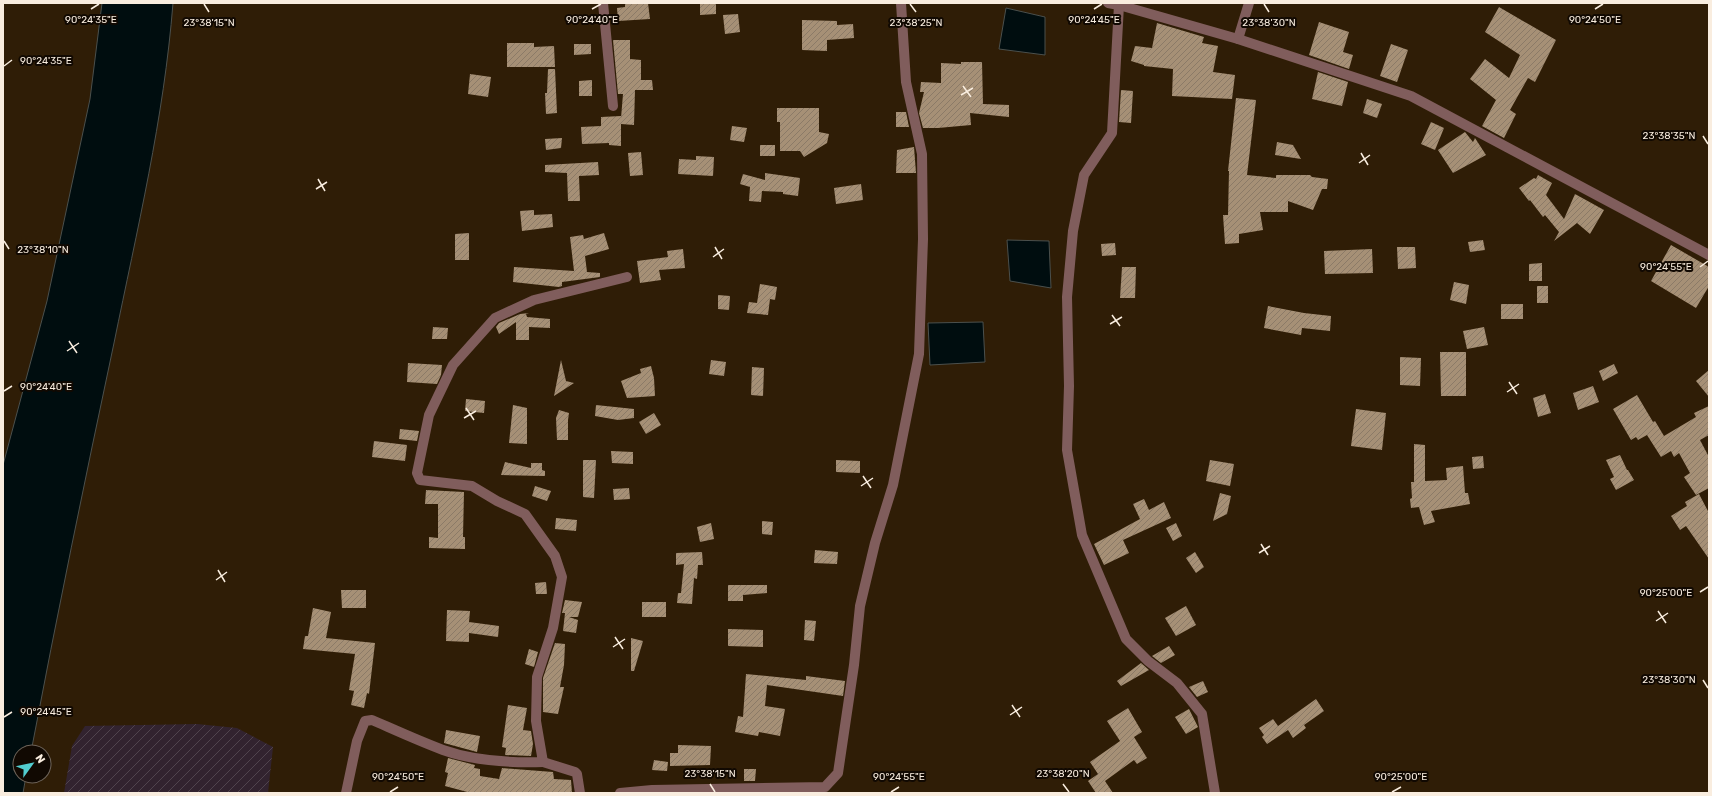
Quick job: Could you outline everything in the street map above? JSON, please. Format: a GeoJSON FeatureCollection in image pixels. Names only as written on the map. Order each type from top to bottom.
{"type":"FeatureCollection","features":[{"type":"Feature","properties":{"kind":"street"},"geometry":{"type":"LineString","coordinates":[[603,3],[612,106]]}},
{"type":"Feature","properties":{"kind":"street"},"geometry":{"type":"LineString","coordinates":[[620,793],[652,790],[825,787],[838,773],[854,665],[860,606],[875,543],[893,486],[919,354],[923,239],[922,154],[906,82],[901,3]]}},
{"type":"Feature","properties":{"kind":"street"},"geometry":{"type":"LineString","coordinates":[[1108,3],[1120,5],[1238,39],[1411,96],[1709,255]]}},
{"type":"Feature","properties":{"kind":"street"},"geometry":{"type":"LineString","coordinates":[[1238,39],[1249,3]]}},
{"type":"Feature","properties":{"kind":"street"},"geometry":{"type":"LineString","coordinates":[[1120,5],[1112,133],[1084,175],[1073,230],[1067,297],[1069,386],[1067,450],[1082,535],[1126,639],[1148,661],[1177,684],[1202,714],[1215,793]]}},
{"type":"Feature","properties":{"kind":"street"},"geometry":{"type":"LineString","coordinates":[[543,762],[536,721],[537,677],[553,628],[562,577],[557,561],[525,514],[497,501],[472,486],[420,480],[417,473],[429,415],[452,364],[495,318],[534,300],[627,277]]}},
{"type":"Feature","properties":{"kind":"street"},"geometry":{"type":"LineString","coordinates":[[346,793],[361,728],[365,721],[372,720],[450,752],[476,758],[510,762],[543,762],[577,774],[580,793]]}},
{"type":"Feature","properties":{"kind":"shaded area"},"geometry":{"type":"Polygon","coordinates":[[[102,3],[173,3],[163,89],[149,174],[71,547],[33,744],[12,744],[12,784],[25,784],[23,793],[3,793],[3,465],[47,301],[90,99],[102,3]]]}},
{"type":"Feature","properties":{"kind":"shaded area"},"geometry":{"type":"Polygon","coordinates":[[[1006,8],[1045,17],[1045,55],[999,49],[1006,8]]]}},
{"type":"Feature","properties":{"kind":"shaded area"},"geometry":{"type":"Polygon","coordinates":[[[1007,240],[1049,241],[1051,288],[1010,281],[1007,240]]]}},
{"type":"Feature","properties":{"kind":"shaded area"},"geometry":{"type":"Polygon","coordinates":[[[983,322],[985,362],[930,365],[928,323],[983,322]]]}},
{"type":"Feature","properties":{"kind":"shaded area"},"geometry":{"type":"Polygon","coordinates":[[[197,724],[237,728],[273,747],[268,793],[64,793],[72,746],[85,726],[197,724]]]}},
{"type":"Feature","properties":{"kind":"building"},"geometry":{"type":"Polygon","coordinates":[[[648,3],[650,19],[618,21],[617,8],[625,7],[625,4],[648,3]]]}},
{"type":"Feature","properties":{"kind":"building"},"geometry":{"type":"Polygon","coordinates":[[[700,3],[716,3],[716,14],[700,15],[700,3]]]}},
{"type":"Feature","properties":{"kind":"building"},"geometry":{"type":"Polygon","coordinates":[[[1499,7],[1556,40],[1535,82],[1528,78],[1510,110],[1516,114],[1504,138],[1482,126],[1496,100],[1470,79],[1485,59],[1509,78],[1520,55],[1485,32],[1499,7]]]}},
{"type":"Feature","properties":{"kind":"building"},"geometry":{"type":"Polygon","coordinates":[[[738,14],[740,32],[725,34],[723,15],[738,14]]]}},
{"type":"Feature","properties":{"kind":"building"},"geometry":{"type":"Polygon","coordinates":[[[802,20],[837,21],[837,25],[853,24],[854,38],[827,40],[827,51],[802,50],[802,20]]]}},
{"type":"Feature","properties":{"kind":"building"},"geometry":{"type":"Polygon","coordinates":[[[1319,22],[1349,32],[1343,52],[1353,55],[1349,69],[1309,55],[1319,22]]]}},
{"type":"Feature","properties":{"kind":"building"},"geometry":{"type":"Polygon","coordinates":[[[1157,23],[1204,37],[1202,43],[1218,46],[1213,72],[1235,75],[1232,99],[1172,96],[1173,69],[1144,66],[1131,61],[1135,46],[1152,48],[1157,23]]]}},
{"type":"Feature","properties":{"kind":"building"},"geometry":{"type":"Polygon","coordinates":[[[613,40],[630,40],[630,59],[641,60],[641,80],[652,80],[653,90],[635,90],[634,125],[621,124],[621,146],[609,145],[609,143],[582,144],[581,127],[601,126],[601,117],[621,116],[621,118],[623,94],[618,94],[613,40]]]}},
{"type":"Feature","properties":{"kind":"building"},"geometry":{"type":"Polygon","coordinates":[[[507,43],[534,43],[534,47],[554,46],[555,67],[507,67],[507,43]]]}},
{"type":"Feature","properties":{"kind":"building"},"geometry":{"type":"Polygon","coordinates":[[[574,44],[591,44],[591,54],[574,55],[574,44]]]}},
{"type":"Feature","properties":{"kind":"building"},"geometry":{"type":"Polygon","coordinates":[[[1391,44],[1408,50],[1397,82],[1380,76],[1391,44]]]}},
{"type":"Feature","properties":{"kind":"building"},"geometry":{"type":"Polygon","coordinates":[[[961,62],[982,62],[983,104],[1009,105],[1009,117],[970,113],[971,125],[923,128],[919,113],[924,92],[920,92],[921,82],[941,83],[941,63],[961,64],[961,62]]]}},
{"type":"Feature","properties":{"kind":"building"},"geometry":{"type":"Polygon","coordinates":[[[548,69],[555,69],[557,113],[546,114],[545,93],[547,93],[548,69]]]}},
{"type":"Feature","properties":{"kind":"building"},"geometry":{"type":"Polygon","coordinates":[[[1318,72],[1348,82],[1342,106],[1312,99],[1318,72]]]}},
{"type":"Feature","properties":{"kind":"building"},"geometry":{"type":"Polygon","coordinates":[[[470,74],[491,77],[488,97],[468,94],[470,74]]]}},
{"type":"Feature","properties":{"kind":"building"},"geometry":{"type":"Polygon","coordinates":[[[592,80],[592,96],[579,96],[579,81],[592,80]]]}},
{"type":"Feature","properties":{"kind":"building"},"geometry":{"type":"Polygon","coordinates":[[[1121,90],[1133,91],[1131,123],[1119,122],[1121,90]]]}},
{"type":"Feature","properties":{"kind":"building"},"geometry":{"type":"Polygon","coordinates":[[[1236,98],[1256,100],[1247,175],[1276,178],[1276,175],[1310,175],[1312,177],[1328,179],[1327,189],[1322,189],[1313,210],[1288,201],[1288,212],[1260,212],[1263,230],[1239,234],[1239,243],[1225,244],[1223,215],[1228,215],[1228,171],[1236,98]]]}},
{"type":"Feature","properties":{"kind":"building"},"geometry":{"type":"Polygon","coordinates":[[[1367,99],[1382,104],[1377,118],[1363,113],[1367,99]]]}},
{"type":"Feature","properties":{"kind":"building"},"geometry":{"type":"Polygon","coordinates":[[[777,108],[819,108],[819,132],[829,134],[827,143],[804,157],[800,151],[780,151],[780,122],[777,122],[777,108]]]}},
{"type":"Feature","properties":{"kind":"building"},"geometry":{"type":"Polygon","coordinates":[[[896,112],[906,112],[909,127],[896,127],[896,112]]]}},
{"type":"Feature","properties":{"kind":"building"},"geometry":{"type":"Polygon","coordinates":[[[1431,122],[1444,128],[1435,150],[1421,144],[1431,122]]]}},
{"type":"Feature","properties":{"kind":"building"},"geometry":{"type":"Polygon","coordinates":[[[732,126],[747,128],[744,142],[730,140],[732,126]]]}},
{"type":"Feature","properties":{"kind":"building"},"geometry":{"type":"Polygon","coordinates":[[[1465,132],[1473,142],[1475,138],[1486,155],[1453,173],[1438,150],[1465,132]]]}},
{"type":"Feature","properties":{"kind":"building"},"geometry":{"type":"Polygon","coordinates":[[[562,138],[561,148],[546,150],[545,139],[562,138]]]}},
{"type":"Feature","properties":{"kind":"building"},"geometry":{"type":"Polygon","coordinates":[[[1277,142],[1293,145],[1301,159],[1275,155],[1277,142]]]}},
{"type":"Feature","properties":{"kind":"building"},"geometry":{"type":"Polygon","coordinates":[[[760,145],[775,145],[775,156],[760,156],[760,145]]]}},
{"type":"Feature","properties":{"kind":"building"},"geometry":{"type":"Polygon","coordinates":[[[914,147],[916,173],[896,173],[897,150],[914,147]]]}},
{"type":"Feature","properties":{"kind":"building"},"geometry":{"type":"Polygon","coordinates":[[[641,152],[643,175],[630,176],[628,153],[641,152]]]}},
{"type":"Feature","properties":{"kind":"building"},"geometry":{"type":"Polygon","coordinates":[[[696,156],[714,157],[713,176],[678,174],[679,159],[696,160],[696,156]]]}},
{"type":"Feature","properties":{"kind":"building"},"geometry":{"type":"Polygon","coordinates":[[[598,162],[599,175],[579,176],[580,201],[568,201],[567,173],[545,172],[545,165],[598,162]]]}},
{"type":"Feature","properties":{"kind":"building"},"geometry":{"type":"Polygon","coordinates":[[[765,173],[800,178],[798,196],[783,194],[783,192],[762,191],[761,202],[749,201],[750,187],[740,184],[743,174],[765,180],[765,173]]]}},
{"type":"Feature","properties":{"kind":"building"},"geometry":{"type":"Polygon","coordinates":[[[1538,175],[1552,183],[1546,195],[1564,219],[1575,194],[1604,210],[1590,234],[1577,223],[1554,241],[1559,232],[1545,215],[1543,217],[1519,188],[1534,178],[1536,179],[1538,175]]]}},
{"type":"Feature","properties":{"kind":"building"},"geometry":{"type":"Polygon","coordinates":[[[861,184],[863,200],[836,204],[834,188],[861,184]]]}},
{"type":"Feature","properties":{"kind":"building"},"geometry":{"type":"Polygon","coordinates":[[[534,210],[534,215],[552,214],[553,227],[522,231],[520,211],[534,210]]]}},
{"type":"Feature","properties":{"kind":"building"},"geometry":{"type":"Polygon","coordinates":[[[469,233],[469,260],[455,260],[455,234],[469,233]]]}},
{"type":"Feature","properties":{"kind":"building"},"geometry":{"type":"Polygon","coordinates":[[[604,233],[609,249],[585,256],[587,272],[600,273],[600,277],[562,282],[562,286],[559,287],[513,282],[514,267],[574,271],[570,237],[583,235],[584,239],[604,233]]]}},
{"type":"Feature","properties":{"kind":"building"},"geometry":{"type":"Polygon","coordinates":[[[1483,240],[1485,250],[1470,252],[1468,242],[1483,240]]]}},
{"type":"Feature","properties":{"kind":"building"},"geometry":{"type":"Polygon","coordinates":[[[1115,243],[1116,255],[1102,256],[1101,244],[1115,243]]]}},
{"type":"Feature","properties":{"kind":"building"},"geometry":{"type":"Polygon","coordinates":[[[1671,245],[1709,267],[1709,286],[1696,308],[1651,281],[1671,245]]]}},
{"type":"Feature","properties":{"kind":"building"},"geometry":{"type":"Polygon","coordinates":[[[1397,247],[1415,247],[1416,268],[1398,269],[1397,247]]]}},
{"type":"Feature","properties":{"kind":"building"},"geometry":{"type":"Polygon","coordinates":[[[683,249],[685,268],[659,270],[661,280],[640,283],[637,261],[668,257],[667,251],[683,249]]]}},
{"type":"Feature","properties":{"kind":"building"},"geometry":{"type":"Polygon","coordinates":[[[1372,249],[1373,273],[1325,274],[1324,251],[1372,249]]]}},
{"type":"Feature","properties":{"kind":"building"},"geometry":{"type":"Polygon","coordinates":[[[1542,263],[1542,281],[1529,281],[1529,264],[1542,263]]]}},
{"type":"Feature","properties":{"kind":"building"},"geometry":{"type":"Polygon","coordinates":[[[1122,267],[1136,267],[1135,298],[1120,298],[1122,267]]]}},
{"type":"Feature","properties":{"kind":"building"},"geometry":{"type":"Polygon","coordinates":[[[1454,282],[1469,285],[1466,304],[1450,300],[1454,282]]]}},
{"type":"Feature","properties":{"kind":"building"},"geometry":{"type":"Polygon","coordinates":[[[760,284],[777,287],[775,300],[770,299],[768,315],[747,313],[749,302],[757,303],[760,284]]]}},
{"type":"Feature","properties":{"kind":"building"},"geometry":{"type":"Polygon","coordinates":[[[1537,286],[1548,286],[1548,303],[1537,303],[1537,286]]]}},
{"type":"Feature","properties":{"kind":"building"},"geometry":{"type":"Polygon","coordinates":[[[718,295],[730,296],[729,310],[718,309],[718,295]]]}},
{"type":"Feature","properties":{"kind":"building"},"geometry":{"type":"Polygon","coordinates":[[[1501,304],[1523,304],[1523,319],[1501,319],[1501,304]]]}},
{"type":"Feature","properties":{"kind":"building"},"geometry":{"type":"Polygon","coordinates":[[[1268,306],[1304,313],[1331,316],[1330,331],[1302,328],[1301,335],[1264,328],[1268,306]]]}},
{"type":"Feature","properties":{"kind":"building"},"geometry":{"type":"Polygon","coordinates":[[[529,313],[526,314],[527,317],[550,319],[550,328],[529,327],[529,340],[516,340],[516,322],[499,334],[496,327],[499,323],[520,314],[529,313]]]}},
{"type":"Feature","properties":{"kind":"building"},"geometry":{"type":"Polygon","coordinates":[[[433,327],[448,328],[447,339],[432,339],[433,327]]]}},
{"type":"Feature","properties":{"kind":"building"},"geometry":{"type":"Polygon","coordinates":[[[1484,327],[1488,345],[1467,349],[1463,331],[1484,327]]]}},
{"type":"Feature","properties":{"kind":"building"},"geometry":{"type":"Polygon","coordinates":[[[1440,352],[1466,352],[1466,396],[1441,396],[1440,352]]]}},
{"type":"Feature","properties":{"kind":"building"},"geometry":{"type":"Polygon","coordinates":[[[1400,357],[1421,358],[1420,386],[1400,385],[1400,357]]]}},
{"type":"Feature","properties":{"kind":"building"},"geometry":{"type":"Polygon","coordinates":[[[561,360],[566,381],[574,383],[554,396],[561,360]]]}},
{"type":"Feature","properties":{"kind":"building"},"geometry":{"type":"Polygon","coordinates":[[[711,360],[726,362],[724,376],[709,374],[711,360]]]}},
{"type":"Feature","properties":{"kind":"building"},"geometry":{"type":"Polygon","coordinates":[[[408,363],[442,365],[441,375],[437,384],[407,382],[408,363]]]}},
{"type":"Feature","properties":{"kind":"building"},"geometry":{"type":"Polygon","coordinates":[[[1614,364],[1618,373],[1603,381],[1599,371],[1614,364]]]}},
{"type":"Feature","properties":{"kind":"building"},"geometry":{"type":"Polygon","coordinates":[[[651,366],[654,378],[655,396],[627,398],[621,381],[641,373],[640,369],[651,366]]]}},
{"type":"Feature","properties":{"kind":"building"},"geometry":{"type":"Polygon","coordinates":[[[752,367],[764,368],[763,396],[751,395],[752,367]]]}},
{"type":"Feature","properties":{"kind":"building"},"geometry":{"type":"Polygon","coordinates":[[[1709,370],[1709,397],[1696,381],[1709,370]]]}},
{"type":"Feature","properties":{"kind":"building"},"geometry":{"type":"Polygon","coordinates":[[[1593,386],[1599,402],[1578,410],[1573,393],[1593,386]]]}},
{"type":"Feature","properties":{"kind":"building"},"geometry":{"type":"Polygon","coordinates":[[[1545,394],[1551,413],[1538,417],[1533,398],[1545,394]]]}},
{"type":"Feature","properties":{"kind":"building"},"geometry":{"type":"Polygon","coordinates":[[[1637,395],[1653,422],[1655,421],[1664,436],[1696,417],[1694,413],[1709,406],[1709,435],[1700,440],[1709,457],[1709,488],[1696,495],[1684,477],[1690,473],[1679,453],[1674,457],[1671,451],[1661,457],[1647,435],[1638,440],[1636,437],[1631,440],[1613,409],[1637,395]]]}},
{"type":"Feature","properties":{"kind":"building"},"geometry":{"type":"Polygon","coordinates":[[[466,399],[485,401],[484,413],[465,411],[466,399]]]}},
{"type":"Feature","properties":{"kind":"building"},"geometry":{"type":"Polygon","coordinates":[[[513,405],[527,408],[527,444],[509,443],[513,405]]]}},
{"type":"Feature","properties":{"kind":"building"},"geometry":{"type":"Polygon","coordinates":[[[596,405],[634,409],[634,418],[618,420],[595,416],[596,405]]]}},
{"type":"Feature","properties":{"kind":"building"},"geometry":{"type":"Polygon","coordinates":[[[1356,409],[1386,413],[1382,450],[1351,446],[1356,409]]]}},
{"type":"Feature","properties":{"kind":"building"},"geometry":{"type":"Polygon","coordinates":[[[559,410],[569,413],[568,440],[557,440],[556,418],[559,410]]]}},
{"type":"Feature","properties":{"kind":"building"},"geometry":{"type":"Polygon","coordinates":[[[654,413],[661,425],[646,434],[639,422],[654,413]]]}},
{"type":"Feature","properties":{"kind":"building"},"geometry":{"type":"Polygon","coordinates":[[[400,429],[419,431],[417,441],[399,439],[400,429]]]}},
{"type":"Feature","properties":{"kind":"building"},"geometry":{"type":"Polygon","coordinates":[[[374,441],[407,445],[405,461],[372,457],[374,441]]]}},
{"type":"Feature","properties":{"kind":"building"},"geometry":{"type":"Polygon","coordinates":[[[1414,444],[1425,445],[1425,481],[1447,480],[1446,468],[1463,466],[1465,493],[1468,493],[1470,504],[1431,511],[1435,522],[1424,525],[1419,507],[1411,508],[1411,482],[1414,482],[1414,444]]]}},
{"type":"Feature","properties":{"kind":"building"},"geometry":{"type":"Polygon","coordinates":[[[611,451],[633,452],[633,464],[612,463],[611,451]]]}},
{"type":"Feature","properties":{"kind":"building"},"geometry":{"type":"Polygon","coordinates":[[[1620,455],[1627,470],[1634,480],[1616,490],[1610,479],[1614,477],[1606,460],[1620,455]]]}},
{"type":"Feature","properties":{"kind":"building"},"geometry":{"type":"Polygon","coordinates":[[[1483,456],[1484,468],[1473,469],[1472,457],[1483,456]]]}},
{"type":"Feature","properties":{"kind":"building"},"geometry":{"type":"Polygon","coordinates":[[[583,460],[596,460],[594,498],[583,497],[583,460]]]}},
{"type":"Feature","properties":{"kind":"building"},"geometry":{"type":"Polygon","coordinates":[[[836,460],[860,461],[860,473],[836,472],[836,460]]]}},
{"type":"Feature","properties":{"kind":"building"},"geometry":{"type":"Polygon","coordinates":[[[1210,460],[1234,464],[1230,486],[1206,481],[1210,460]]]}},
{"type":"Feature","properties":{"kind":"building"},"geometry":{"type":"Polygon","coordinates":[[[505,462],[531,468],[531,463],[542,463],[542,470],[545,471],[545,476],[501,475],[505,462]]]}},
{"type":"Feature","properties":{"kind":"building"},"geometry":{"type":"Polygon","coordinates":[[[535,486],[551,491],[547,501],[532,496],[535,486]]]}},
{"type":"Feature","properties":{"kind":"building"},"geometry":{"type":"Polygon","coordinates":[[[629,488],[630,499],[614,500],[613,489],[629,488]]]}},
{"type":"Feature","properties":{"kind":"building"},"geometry":{"type":"Polygon","coordinates":[[[426,490],[464,492],[463,537],[465,537],[465,549],[429,548],[429,537],[438,538],[438,504],[425,504],[426,490]]]}},
{"type":"Feature","properties":{"kind":"building"},"geometry":{"type":"Polygon","coordinates":[[[1220,493],[1231,496],[1227,514],[1213,521],[1220,493]]]}},
{"type":"Feature","properties":{"kind":"building"},"geometry":{"type":"Polygon","coordinates":[[[1699,494],[1709,513],[1709,559],[1686,526],[1680,530],[1671,516],[1687,506],[1685,502],[1699,494]]]}},
{"type":"Feature","properties":{"kind":"building"},"geometry":{"type":"Polygon","coordinates":[[[1144,499],[1149,510],[1164,502],[1171,518],[1123,540],[1129,553],[1104,565],[1094,544],[1140,519],[1133,504],[1144,499]]]}},
{"type":"Feature","properties":{"kind":"building"},"geometry":{"type":"Polygon","coordinates":[[[556,518],[577,520],[576,531],[555,529],[556,518]]]}},
{"type":"Feature","properties":{"kind":"building"},"geometry":{"type":"Polygon","coordinates":[[[762,521],[773,522],[772,535],[762,534],[762,521]]]}},
{"type":"Feature","properties":{"kind":"building"},"geometry":{"type":"Polygon","coordinates":[[[711,523],[714,539],[700,542],[697,527],[711,523]]]}},
{"type":"Feature","properties":{"kind":"building"},"geometry":{"type":"Polygon","coordinates":[[[1176,523],[1182,536],[1173,541],[1166,528],[1176,523]]]}},
{"type":"Feature","properties":{"kind":"building"},"geometry":{"type":"Polygon","coordinates":[[[815,550],[838,552],[837,564],[814,563],[815,550]]]}},
{"type":"Feature","properties":{"kind":"building"},"geometry":{"type":"Polygon","coordinates":[[[702,552],[703,565],[698,565],[697,579],[694,578],[692,604],[677,603],[678,593],[681,593],[684,564],[676,565],[676,553],[702,552]]]}},
{"type":"Feature","properties":{"kind":"building"},"geometry":{"type":"Polygon","coordinates":[[[1195,552],[1204,567],[1196,573],[1186,558],[1195,552]]]}},
{"type":"Feature","properties":{"kind":"building"},"geometry":{"type":"Polygon","coordinates":[[[546,582],[547,594],[536,594],[535,583],[546,582]]]}},
{"type":"Feature","properties":{"kind":"building"},"geometry":{"type":"Polygon","coordinates":[[[728,585],[767,585],[767,593],[743,595],[743,601],[728,601],[728,585]]]}},
{"type":"Feature","properties":{"kind":"building"},"geometry":{"type":"Polygon","coordinates":[[[341,590],[366,590],[366,608],[342,608],[341,590]]]}},
{"type":"Feature","properties":{"kind":"building"},"geometry":{"type":"Polygon","coordinates":[[[565,600],[582,602],[578,617],[569,617],[578,620],[576,633],[563,631],[565,613],[562,613],[565,600]]]}},
{"type":"Feature","properties":{"kind":"building"},"geometry":{"type":"Polygon","coordinates":[[[642,602],[666,602],[666,617],[642,617],[642,602]]]}},
{"type":"Feature","properties":{"kind":"building"},"geometry":{"type":"Polygon","coordinates":[[[1186,606],[1196,625],[1176,636],[1165,618],[1186,606]]]}},
{"type":"Feature","properties":{"kind":"building"},"geometry":{"type":"Polygon","coordinates":[[[313,608],[331,612],[326,638],[375,643],[369,694],[367,693],[364,708],[351,705],[354,691],[349,690],[355,654],[303,649],[305,636],[308,636],[313,608]]]}},
{"type":"Feature","properties":{"kind":"building"},"geometry":{"type":"Polygon","coordinates":[[[447,610],[470,611],[469,622],[499,626],[498,637],[469,633],[469,642],[446,641],[447,610]]]}},
{"type":"Feature","properties":{"kind":"building"},"geometry":{"type":"Polygon","coordinates":[[[805,620],[816,621],[814,641],[804,640],[805,620]]]}},
{"type":"Feature","properties":{"kind":"building"},"geometry":{"type":"Polygon","coordinates":[[[728,629],[763,630],[763,647],[728,646],[728,629]]]}},
{"type":"Feature","properties":{"kind":"building"},"geometry":{"type":"Polygon","coordinates":[[[631,638],[643,641],[634,671],[631,671],[631,638]]]}},
{"type":"Feature","properties":{"kind":"building"},"geometry":{"type":"Polygon","coordinates":[[[555,643],[565,644],[564,665],[560,687],[564,687],[558,714],[543,712],[543,678],[555,643]]]}},
{"type":"Feature","properties":{"kind":"building"},"geometry":{"type":"Polygon","coordinates":[[[1169,646],[1175,655],[1161,663],[1152,656],[1169,646]]]}},
{"type":"Feature","properties":{"kind":"building"},"geometry":{"type":"Polygon","coordinates":[[[529,649],[538,652],[534,667],[525,664],[529,649]]]}},
{"type":"Feature","properties":{"kind":"building"},"geometry":{"type":"Polygon","coordinates":[[[1141,663],[1149,670],[1121,686],[1117,681],[1141,663]]]}},
{"type":"Feature","properties":{"kind":"building"},"geometry":{"type":"Polygon","coordinates":[[[746,674],[806,680],[806,676],[845,681],[843,696],[767,685],[765,706],[785,709],[780,736],[759,732],[758,736],[735,732],[738,716],[743,717],[746,674]]]}},
{"type":"Feature","properties":{"kind":"building"},"geometry":{"type":"Polygon","coordinates":[[[1203,681],[1208,692],[1197,697],[1189,687],[1203,681]]]}},
{"type":"Feature","properties":{"kind":"building"},"geometry":{"type":"Polygon","coordinates":[[[1316,699],[1324,711],[1304,725],[1306,728],[1293,738],[1288,730],[1267,744],[1262,737],[1264,735],[1259,728],[1273,719],[1278,726],[1316,699]]]}},
{"type":"Feature","properties":{"kind":"building"},"geometry":{"type":"Polygon","coordinates":[[[508,705],[527,708],[523,730],[531,731],[533,744],[531,756],[505,755],[506,748],[502,747],[508,705]]]}},
{"type":"Feature","properties":{"kind":"building"},"geometry":{"type":"Polygon","coordinates":[[[1128,708],[1142,732],[1134,737],[1147,758],[1137,764],[1134,760],[1105,781],[1113,793],[1096,793],[1088,781],[1098,774],[1090,762],[1120,741],[1107,721],[1128,708]]]}},
{"type":"Feature","properties":{"kind":"building"},"geometry":{"type":"Polygon","coordinates":[[[1189,709],[1198,727],[1186,734],[1175,717],[1189,709]]]}},
{"type":"Feature","properties":{"kind":"building"},"geometry":{"type":"Polygon","coordinates":[[[446,730],[480,736],[477,752],[444,743],[446,730]]]}},
{"type":"Feature","properties":{"kind":"building"},"geometry":{"type":"Polygon","coordinates":[[[678,745],[711,746],[710,765],[670,766],[670,753],[678,753],[678,745]]]}},
{"type":"Feature","properties":{"kind":"building"},"geometry":{"type":"Polygon","coordinates":[[[448,758],[475,765],[474,768],[480,769],[480,776],[499,779],[502,768],[553,772],[554,779],[571,780],[572,793],[471,793],[445,786],[448,773],[445,772],[448,758]]]}},
{"type":"Feature","properties":{"kind":"building"},"geometry":{"type":"Polygon","coordinates":[[[654,760],[668,762],[667,771],[652,770],[654,760]]]}},
{"type":"Feature","properties":{"kind":"building"},"geometry":{"type":"Polygon","coordinates":[[[744,769],[756,769],[755,781],[744,781],[744,769]]]}}]}
